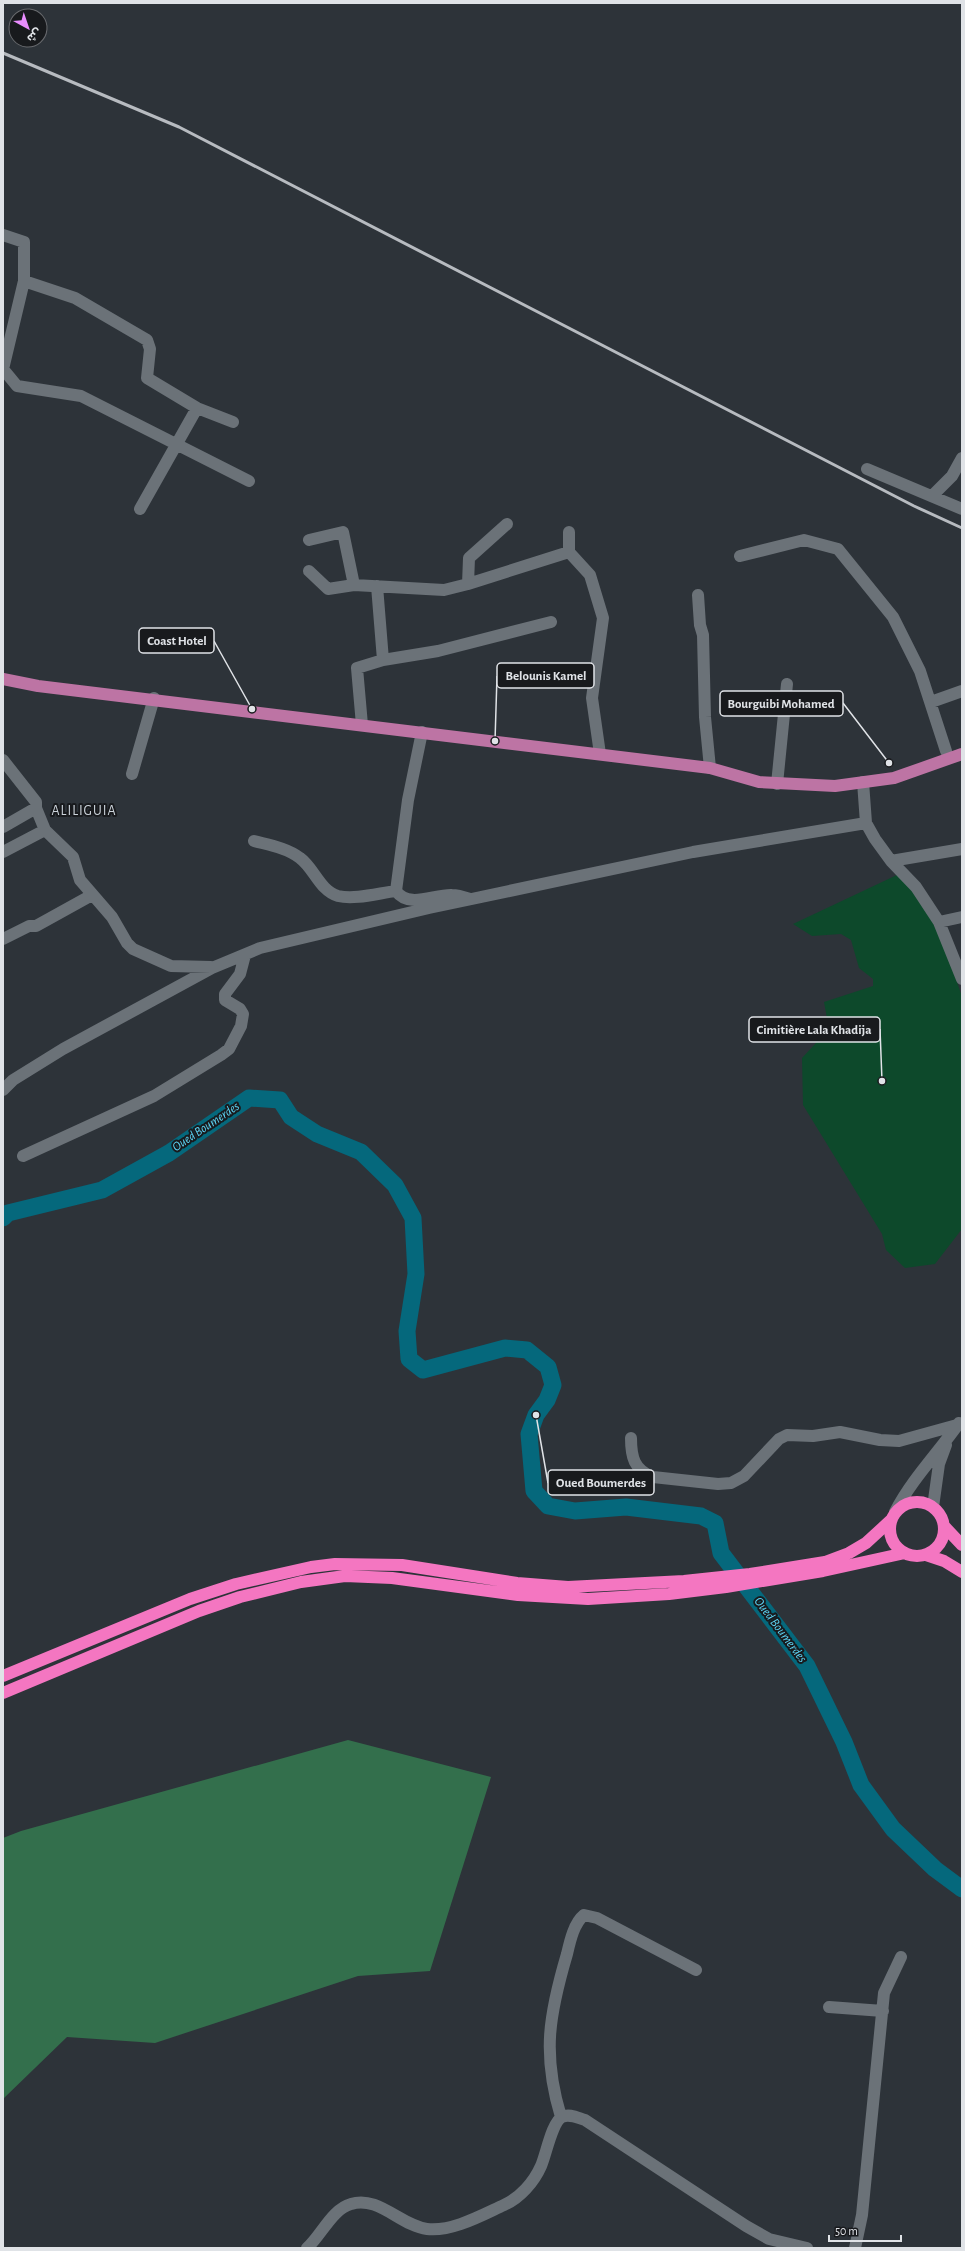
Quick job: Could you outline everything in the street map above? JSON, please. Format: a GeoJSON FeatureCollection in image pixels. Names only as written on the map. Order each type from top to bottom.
{"type":"FeatureCollection","features":[{"type":"Feature","properties":{"kind":"highway"},"geometry":{"type":"LineString","coordinates":[[752,1578],[838,1558],[866,1543],[893,1516],[909,1503],[925,1503],[933,1507],[938,1512],[944,1526],[962,1545]]}},
{"type":"Feature","properties":{"kind":"highway"},"geometry":{"type":"LineString","coordinates":[[893,1516],[890,1536],[893,1543],[905,1554],[912,1556],[926,1554],[944,1561],[962,1572]]}},
{"type":"Feature","properties":{"kind":"highway"},"geometry":{"type":"LineString","coordinates":[[926,1554],[940,1543],[944,1526]]}},
{"type":"Feature","properties":{"kind":"highway"},"geometry":{"type":"LineString","coordinates":[[3,1693],[199,1611],[240,1597],[301,1582],[345,1576],[392,1578],[518,1595],[588,1599],[656,1595],[724,1582],[823,1571],[905,1554]]}},
{"type":"Feature","properties":{"kind":"highway"},"geometry":{"type":"LineString","coordinates":[[3,1676],[190,1599],[236,1584],[311,1567],[335,1564],[402,1565],[517,1583],[568,1587],[724,1582]]}},
{"type":"Feature","properties":{"kind":"main road"},"geometry":{"type":"LineString","coordinates":[[3,679],[46,687],[154,698],[710,768],[759,782],[777,784],[835,786],[877,780],[903,775],[962,754]]}},
{"type":"Feature","properties":{"kind":"main road"},"geometry":{"type":"LineString","coordinates":[[877,780],[906,766],[962,745]]}},
{"type":"Feature","properties":{"kind":"street"},"geometry":{"type":"LineString","coordinates":[[3,235],[24,242],[24,281],[3,369],[17,386],[81,396],[249,481]]}},
{"type":"Feature","properties":{"kind":"street"},"geometry":{"type":"LineString","coordinates":[[24,281],[75,298],[147,340],[150,349],[147,378],[196,408],[233,422]]}},
{"type":"Feature","properties":{"kind":"street"},"geometry":{"type":"LineString","coordinates":[[140,509],[196,408]]}},
{"type":"Feature","properties":{"kind":"street"},"geometry":{"type":"LineString","coordinates":[[932,496],[952,476],[962,458]]}},
{"type":"Feature","properties":{"kind":"street"},"geometry":{"type":"LineString","coordinates":[[867,469],[962,509]]}},
{"type":"Feature","properties":{"kind":"street"},"geometry":{"type":"LineString","coordinates":[[468,584],[469,558],[508,524]]}},
{"type":"Feature","properties":{"kind":"street"},"geometry":{"type":"LineString","coordinates":[[309,540],[343,532],[354,585]]}},
{"type":"Feature","properties":{"kind":"street"},"geometry":{"type":"LineString","coordinates":[[569,532],[569,552],[590,575],[602,618],[592,698],[600,754]]}},
{"type":"Feature","properties":{"kind":"street"},"geometry":{"type":"LineString","coordinates":[[740,556],[804,540],[838,549],[893,617],[920,671],[946,751]]}},
{"type":"Feature","properties":{"kind":"street"},"geometry":{"type":"LineString","coordinates":[[309,571],[328,589],[354,585],[444,590],[468,584],[569,552]]}},
{"type":"Feature","properties":{"kind":"street"},"geometry":{"type":"LineString","coordinates":[[377,586],[383,660]]}},
{"type":"Feature","properties":{"kind":"street"},"geometry":{"type":"LineString","coordinates":[[698,595],[700,625],[703,635],[705,717],[710,768]]}},
{"type":"Feature","properties":{"kind":"street"},"geometry":{"type":"LineString","coordinates":[[362,725],[357,668],[383,660],[438,651],[551,622]]}},
{"type":"Feature","properties":{"kind":"street"},"geometry":{"type":"LineString","coordinates":[[777,784],[787,684]]}},
{"type":"Feature","properties":{"kind":"street"},"geometry":{"type":"LineString","coordinates":[[931,702],[962,691]]}},
{"type":"Feature","properties":{"kind":"street"},"geometry":{"type":"LineString","coordinates":[[132,774],[154,698]]}},
{"type":"Feature","properties":{"kind":"street"},"geometry":{"type":"LineString","coordinates":[[396,891],[408,800],[422,732]]}},
{"type":"Feature","properties":{"kind":"street"},"geometry":{"type":"LineString","coordinates":[[3,760],[36,802],[36,808],[45,830],[73,857],[80,880],[112,917],[126,943],[134,949],[171,966],[212,968]]}},
{"type":"Feature","properties":{"kind":"street"},"geometry":{"type":"LineString","coordinates":[[863,782],[866,823],[875,839],[891,861],[916,887],[939,922],[962,979]]}},
{"type":"Feature","properties":{"kind":"street"},"geometry":{"type":"LineString","coordinates":[[3,827],[36,808]]}},
{"type":"Feature","properties":{"kind":"street"},"geometry":{"type":"LineString","coordinates":[[3,1090],[13,1080],[63,1050],[212,968],[260,948],[693,852],[866,823]]}},
{"type":"Feature","properties":{"kind":"street"},"geometry":{"type":"LineString","coordinates":[[3,852],[45,830]]}},
{"type":"Feature","properties":{"kind":"street"},"geometry":{"type":"LineString","coordinates":[[254,841],[284,850],[300,858],[327,890],[336,895],[345,897],[396,891]]}},
{"type":"Feature","properties":{"kind":"street"},"geometry":{"type":"LineString","coordinates":[[891,861],[962,849]]}},
{"type":"Feature","properties":{"kind":"street"},"geometry":{"type":"LineString","coordinates":[[396,891],[402,897],[410,900],[451,894],[473,900]]}},
{"type":"Feature","properties":{"kind":"street"},"geometry":{"type":"LineString","coordinates":[[3,939],[30,926],[36,926],[92,895]]}},
{"type":"Feature","properties":{"kind":"street"},"geometry":{"type":"LineString","coordinates":[[939,922],[962,917]]}},
{"type":"Feature","properties":{"kind":"street"},"geometry":{"type":"LineString","coordinates":[[24,1156],[154,1096],[229,1049],[241,1026],[243,1014],[240,1009],[225,1000],[225,994],[240,974],[245,955]]}},
{"type":"Feature","properties":{"kind":"street"},"geometry":{"type":"LineString","coordinates":[[631,1438],[631,1457],[645,1474],[653,1477],[725,1484],[744,1476],[779,1440],[787,1435],[813,1436],[845,1432],[880,1440],[894,1441],[915,1438],[960,1422]]}},
{"type":"Feature","properties":{"kind":"street"},"geometry":{"type":"LineString","coordinates":[[893,1516],[908,1490],[930,1459],[960,1422]]}},
{"type":"Feature","properties":{"kind":"street"},"geometry":{"type":"LineString","coordinates":[[933,1507],[939,1464],[948,1438]]}},
{"type":"Feature","properties":{"kind":"street"},"geometry":{"type":"LineString","coordinates":[[561,2117],[554,2092],[549,2030],[556,1988],[570,1941],[580,1918],[584,1915],[597,1918],[696,1970]]}},
{"type":"Feature","properties":{"kind":"street"},"geometry":{"type":"LineString","coordinates":[[856,2248],[862,2215],[884,1993],[900,1957]]}},
{"type":"Feature","properties":{"kind":"street"},"geometry":{"type":"LineString","coordinates":[[829,2006],[883,2011]]}},
{"type":"Feature","properties":{"kind":"street"},"geometry":{"type":"LineString","coordinates":[[306,2248],[317,2239],[341,2209],[351,2204],[376,2206],[414,2226],[428,2229],[446,2227],[469,2220],[507,2204],[520,2195],[532,2182],[541,2166],[555,2125],[561,2117],[570,2115],[585,2120],[704,2200],[769,2239],[807,2248]]}},
{"type":"Feature","properties":{"kind":"green space"},"geometry":{"type":"Polygon","coordinates":[[[899,874],[918,896],[942,936],[962,997],[962,1229],[935,1264],[905,1268],[886,1250],[882,1234],[803,1105],[802,1058],[829,1029],[824,1002],[873,986],[873,979],[859,968],[851,940],[841,934],[812,936],[793,924],[899,874]]]}},
{"type":"Feature","properties":{"kind":"green space"},"geometry":{"type":"Polygon","coordinates":[[[348,1740],[491,1777],[430,1971],[358,1976],[155,2043],[67,2037],[3,2099],[3,1838],[21,1831],[348,1740]]]}},
{"type":"Feature","properties":{"kind":"waterway","name":"Oued Boumerdes"},"geometry":{"type":"LineString","coordinates":[[3,1218],[8,1213],[102,1190],[169,1153],[249,1098],[280,1100],[291,1117],[317,1134],[361,1152],[395,1185],[413,1218],[416,1274],[407,1331],[409,1359],[423,1370],[505,1348],[527,1350],[548,1367],[553,1385],[547,1400],[536,1415],[529,1434],[534,1491],[548,1506],[575,1511],[626,1507],[701,1516],[715,1523],[721,1553],[807,1666],[844,1742],[861,1785],[893,1829],[935,1869],[962,1889]]}},
{"type":"Feature","properties":{"kind":"railway"},"geometry":{"type":"LineString","coordinates":[[3,53],[179,127],[914,506],[962,528]]}},
{"type":"Feature","properties":{"kind":"place","name":"Coast Hotel"},"geometry":{"type":"Point","coordinates":[252,709]}},
{"type":"Feature","properties":{"kind":"place","name":"Belounis Kamel"},"geometry":{"type":"Point","coordinates":[495,741]}},
{"type":"Feature","properties":{"kind":"place","name":"Bourguibi Mohamed"},"geometry":{"type":"Point","coordinates":[889,763]}},
{"type":"Feature","properties":{"kind":"place","name":"Cimitière Lala Khadija"},"geometry":{"type":"Point","coordinates":[882,1081]}},
{"type":"Feature","properties":{"kind":"place","name":"Oued Boumerdes"},"geometry":{"type":"Point","coordinates":[536,1415]}},
{"type":"Feature","properties":{"kind":"district","name":"ALILIGUIA"},"geometry":{"type":"Point","coordinates":[84,811]}}]}
